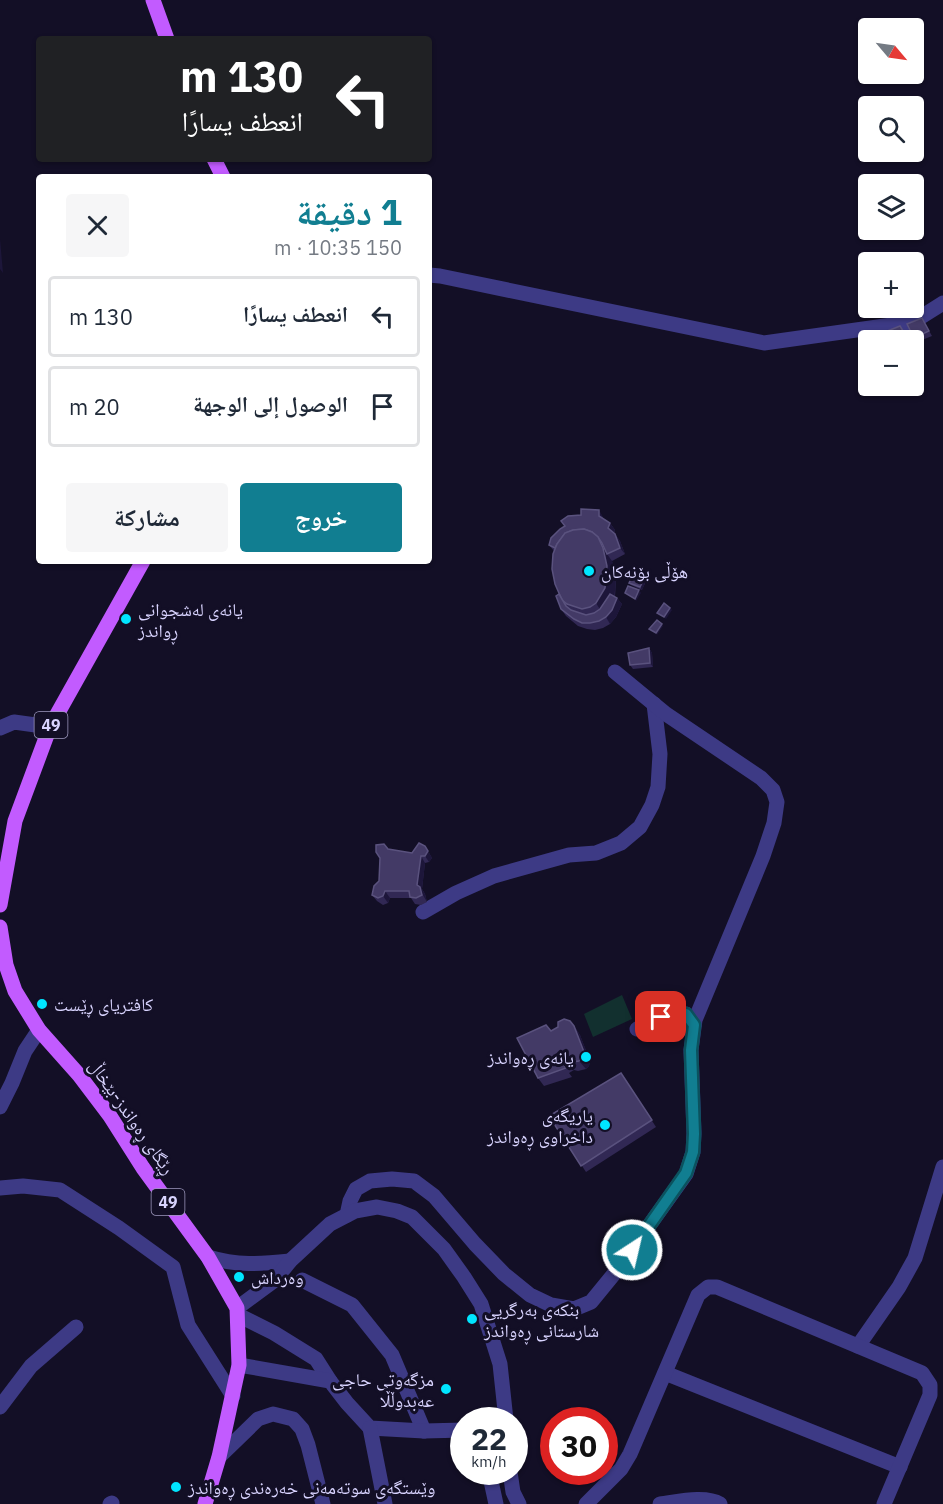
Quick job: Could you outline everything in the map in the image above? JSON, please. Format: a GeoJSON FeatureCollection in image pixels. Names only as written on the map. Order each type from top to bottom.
{"type":"FeatureCollection","features":[{"type":"Feature","properties":{"kind":"main road"},"geometry":{"type":"LineString","coordinates":[[153,0],[166,36]]}},
{"type":"Feature","properties":{"kind":"main road","name":"49"},"geometry":{"type":"LineString","coordinates":[[0,905],[15,821],[50,727],[141,564]]}},
{"type":"Feature","properties":{"kind":"main road","name":"ڕێگای ڕەواندز-بێخاڵ"},"geometry":{"type":"LineString","coordinates":[[0,927],[6,964],[15,991],[39,1030],[79,1075],[110,1116],[143,1168],[208,1257],[238,1312],[239,1365],[219,1457],[205,1504]]}},
{"type":"Feature","properties":{"kind":"street"},"geometry":{"type":"LineString","coordinates":[[432,275],[764,343],[913,322],[943,303]]}},
{"type":"Feature","properties":{"kind":"street"},"geometry":{"type":"LineString","coordinates":[[347,1215],[356,1189],[370,1181],[392,1179],[414,1181],[434,1196],[504,1274],[530,1295],[551,1305],[574,1308],[591,1302],[618,1269],[686,1173],[693,1152],[691,1050],[695,1020],[763,856],[774,823],[777,802],[773,790],[761,778],[666,714],[615,672]]}},
{"type":"Feature","properties":{"kind":"street"},"geometry":{"type":"LineString","coordinates":[[423,912],[456,893],[494,876],[569,855],[596,853],[621,843],[640,827],[652,805],[658,787],[660,754],[654,704]]}},
{"type":"Feature","properties":{"kind":"street"},"geometry":{"type":"LineString","coordinates":[[0,728],[14,722],[50,727]]}},
{"type":"Feature","properties":{"kind":"street"},"geometry":{"type":"LineString","coordinates":[[637,1029],[651,1021],[675,1014],[686,1014],[694,1025]]}},
{"type":"Feature","properties":{"kind":"street"},"geometry":{"type":"LineString","coordinates":[[0,1107],[26,1051],[39,1030]]}},
{"type":"Feature","properties":{"kind":"street"},"geometry":{"type":"LineString","coordinates":[[858,1346],[899,1287],[915,1258],[943,1167]]}},
{"type":"Feature","properties":{"kind":"street"},"geometry":{"type":"LineString","coordinates":[[0,1188],[23,1186],[60,1190],[119,1228],[173,1267],[188,1325],[233,1396]]}},
{"type":"Feature","properties":{"kind":"street"},"geometry":{"type":"LineString","coordinates":[[385,1504],[370,1428],[347,1403],[316,1359],[238,1312],[330,1224],[355,1211],[377,1208],[397,1211],[412,1217],[444,1249],[481,1304],[500,1364],[505,1407]]}},
{"type":"Feature","properties":{"kind":"street"},"geometry":{"type":"LineString","coordinates":[[208,1257],[244,1264],[290,1261]]}},
{"type":"Feature","properties":{"kind":"street"},"geometry":{"type":"LineString","coordinates":[[302,1280],[352,1305],[392,1355],[424,1431]]}},
{"type":"Feature","properties":{"kind":"street"},"geometry":{"type":"LineString","coordinates":[[586,1504],[626,1462],[698,1294],[708,1287],[717,1287],[922,1373],[930,1385],[930,1395],[884,1504]]}},
{"type":"Feature","properties":{"kind":"street"},"geometry":{"type":"LineString","coordinates":[[0,1407],[32,1366],[75,1327]]}},
{"type":"Feature","properties":{"kind":"street"},"geometry":{"type":"LineString","coordinates":[[239,1365],[330,1381]]}},
{"type":"Feature","properties":{"kind":"street"},"geometry":{"type":"LineString","coordinates":[[665,1373],[900,1467]]}},
{"type":"Feature","properties":{"kind":"street"},"geometry":{"type":"LineString","coordinates":[[219,1457],[258,1419],[273,1414],[293,1419],[302,1429],[308,1445],[323,1504]]}},
{"type":"Feature","properties":{"kind":"street"},"geometry":{"type":"LineString","coordinates":[[370,1428],[450,1430]]}},
{"type":"Feature","properties":{"kind":"street"},"geometry":{"type":"LineString","coordinates":[[492,1485],[496,1504]]}},
{"type":"Feature","properties":{"kind":"street"},"geometry":{"type":"LineString","coordinates":[[512,1485],[519,1504]]}},
{"type":"Feature","properties":{"kind":"street"},"geometry":{"type":"LineString","coordinates":[[660,1504],[701,1500],[716,1501],[720,1504]]}},
{"type":"Feature","properties":{"kind":"green space"},"geometry":{"type":"Polygon","coordinates":[[[622,995],[632,1019],[593,1037],[584,1014],[622,995]]]}},
{"type":"Feature","properties":{"kind":"building"},"geometry":{"type":"Polygon","coordinates":[[[922,318],[929,331],[924,333],[924,330],[910,330],[907,324],[922,318]]]}},
{"type":"Feature","properties":{"kind":"building"},"geometry":{"type":"Polygon","coordinates":[[[900,326],[902,330],[890,330],[900,326]]]}},
{"type":"Feature","properties":{"kind":"building"},"geometry":{"type":"Polygon","coordinates":[[[581,509],[599,510],[599,516],[610,523],[608,528],[615,534],[620,548],[607,554],[598,537],[584,529],[565,533],[555,548],[549,545],[551,538],[565,526],[561,521],[568,516],[581,515],[581,509]]]}},
{"type":"Feature","properties":{"kind":"building"},"geometry":{"type":"Polygon","coordinates":[[[584,529],[598,537],[607,566],[605,588],[596,603],[582,609],[562,600],[552,569],[553,554],[565,533],[584,529]]]}},
{"type":"Feature","properties":{"kind":"building"},"geometry":{"type":"Polygon","coordinates":[[[633,575],[644,579],[640,587],[629,583],[633,575]]]}},
{"type":"Feature","properties":{"kind":"building"},"geometry":{"type":"Polygon","coordinates":[[[628,586],[639,590],[635,599],[625,593],[628,586]]]}},
{"type":"Feature","properties":{"kind":"building"},"geometry":{"type":"Polygon","coordinates":[[[559,594],[571,610],[586,615],[600,609],[610,594],[617,598],[606,617],[599,621],[582,623],[561,609],[556,596],[559,594]]]}},
{"type":"Feature","properties":{"kind":"building"},"geometry":{"type":"Polygon","coordinates":[[[664,603],[670,608],[664,617],[657,613],[664,603]]]}},
{"type":"Feature","properties":{"kind":"building"},"geometry":{"type":"Polygon","coordinates":[[[657,620],[662,624],[656,633],[649,629],[657,620]]]}},
{"type":"Feature","properties":{"kind":"building"},"geometry":{"type":"Polygon","coordinates":[[[649,648],[650,663],[630,665],[628,653],[649,648]]]}},
{"type":"Feature","properties":{"kind":"building"},"geometry":{"type":"Polygon","coordinates":[[[419,843],[428,851],[425,856],[421,856],[417,885],[422,895],[416,898],[410,897],[409,891],[385,891],[383,896],[378,898],[372,895],[374,886],[379,881],[380,858],[376,852],[376,845],[384,844],[388,849],[412,853],[419,843]]]}},
{"type":"Feature","properties":{"kind":"building"},"geometry":{"type":"Polygon","coordinates":[[[564,1019],[570,1021],[574,1026],[584,1052],[583,1057],[579,1061],[568,1061],[563,1064],[566,1068],[538,1078],[517,1038],[546,1025],[551,1031],[558,1027],[558,1022],[564,1019]]]}},
{"type":"Feature","properties":{"kind":"building","name":"یاریگەی داخراوی ڕەواندز"},"geometry":{"type":"Polygon","coordinates":[[[621,1073],[652,1120],[581,1166],[549,1116],[621,1073]]]}},
{"type":"Feature","properties":{"kind":"place","name":"هۆڵی بۆنەکان"},"geometry":{"type":"Point","coordinates":[589,571]}},
{"type":"Feature","properties":{"kind":"place","name":"یانەی لەشجوانی ڕواندز"},"geometry":{"type":"Point","coordinates":[126,619]}},
{"type":"Feature","properties":{"kind":"place","name":"کافتریای ڕێست"},"geometry":{"type":"Point","coordinates":[42,1004]}},
{"type":"Feature","properties":{"kind":"place","name":"یانەی ڕەواندز"},"geometry":{"type":"Point","coordinates":[586,1057]}},
{"type":"Feature","properties":{"kind":"place","name":"یاریگەی داخراوی ڕەواندز"},"geometry":{"type":"Point","coordinates":[605,1125]}},
{"type":"Feature","properties":{"kind":"place","name":"وەرداش"},"geometry":{"type":"Point","coordinates":[239,1277]}},
{"type":"Feature","properties":{"kind":"place","name":"بنکەی بەرگریی شارستانی ڕەواندز"},"geometry":{"type":"Point","coordinates":[472,1319]}},
{"type":"Feature","properties":{"kind":"place","name":"مزگەوتی حاجی عەبدوڵڵا"},"geometry":{"type":"Point","coordinates":[446,1389]}},
{"type":"Feature","properties":{"kind":"place","name":"وێستگەی سوتەمەنی خەرەندی ڕەواندز"},"geometry":{"type":"Point","coordinates":[176,1487]}},
{"type":"Feature","properties":{"kind":"route"},"geometry":{"type":"LineString","coordinates":[[632,1250],[686,1173],[693,1152],[691,1050],[694,1025],[686,1014],[661,1017]]}}]}
